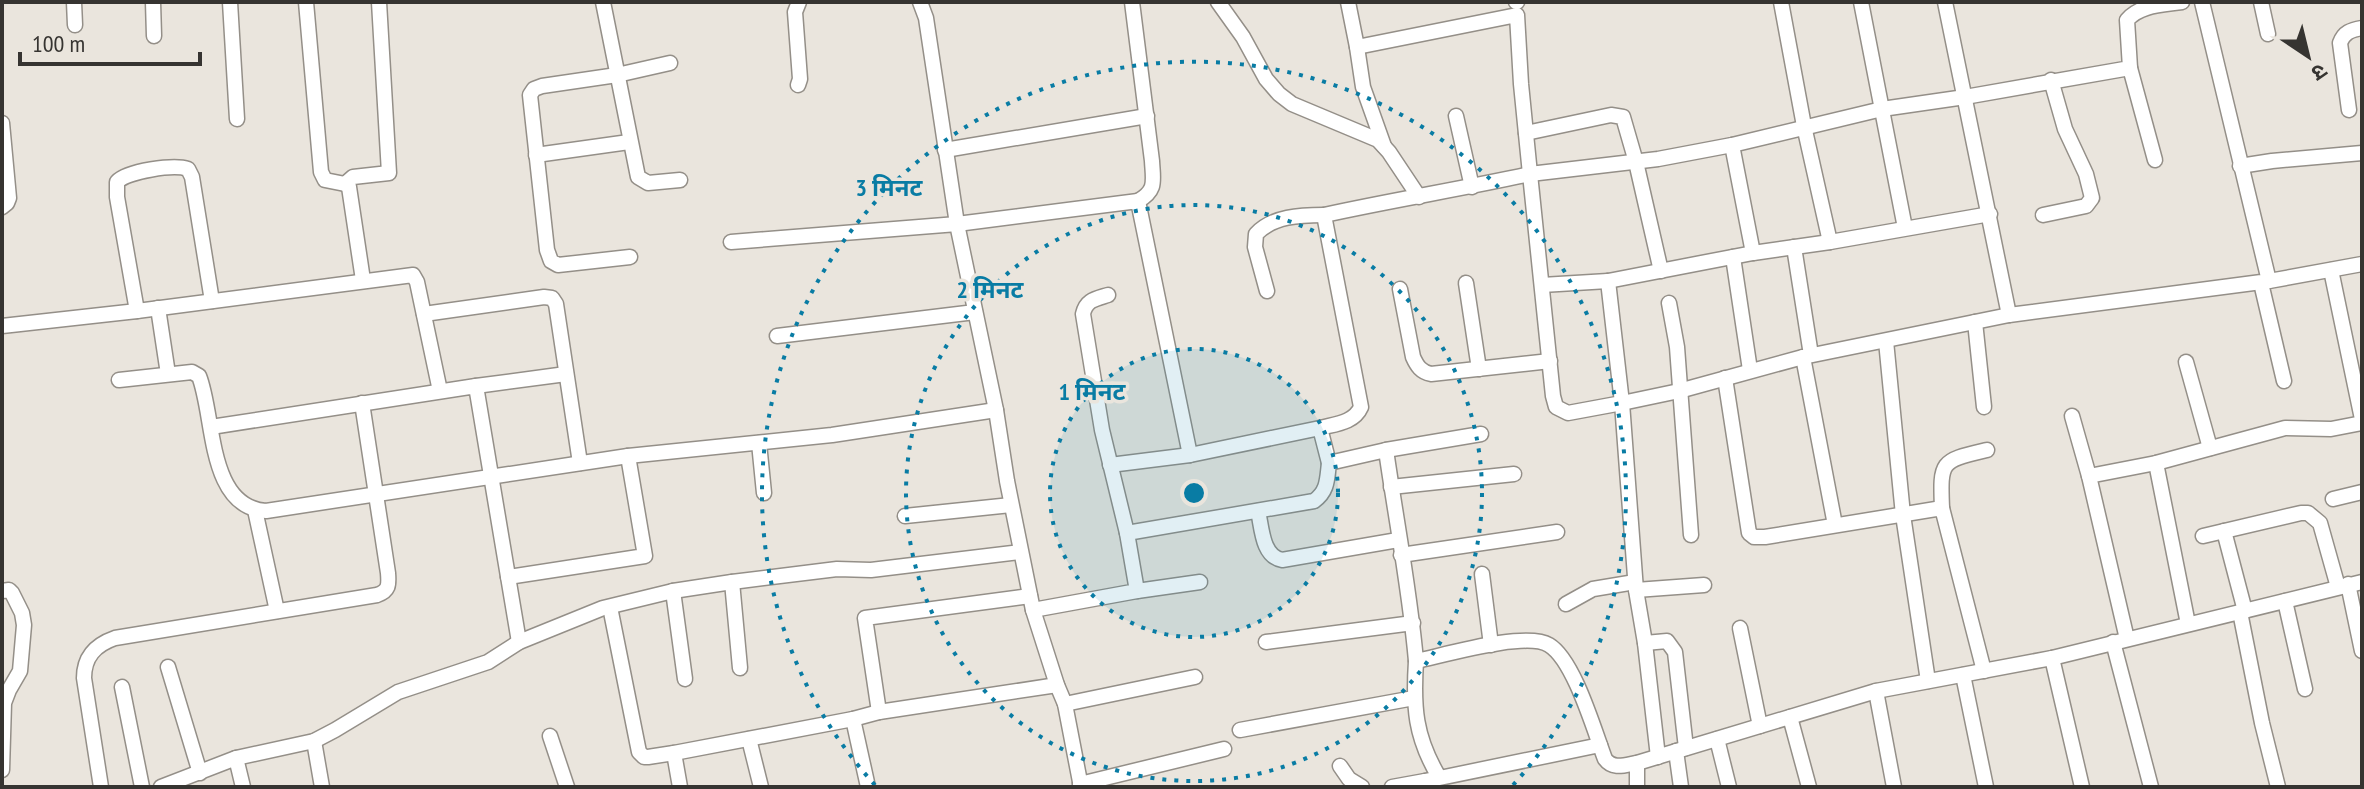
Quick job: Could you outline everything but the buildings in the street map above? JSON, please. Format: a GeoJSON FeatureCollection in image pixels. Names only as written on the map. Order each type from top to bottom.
{"type":"FeatureCollection","features":[{"type":"Feature","properties":{"kind":"street"},"geometry":{"type":"LineString","coordinates":[[74,2],[75,25]]}},
{"type":"Feature","properties":{"kind":"street"},"geometry":{"type":"LineString","coordinates":[[153,2],[154,36]]}},
{"type":"Feature","properties":{"kind":"street"},"geometry":{"type":"LineString","coordinates":[[230,2],[237,119]]}},
{"type":"Feature","properties":{"kind":"street"},"geometry":{"type":"LineString","coordinates":[[306,2],[321,172],[325,180],[345,184],[350,190],[363,280]]}},
{"type":"Feature","properties":{"kind":"street"},"geometry":{"type":"LineString","coordinates":[[345,184],[353,177],[389,173],[379,2]]}},
{"type":"Feature","properties":{"kind":"street"},"geometry":{"type":"LineString","coordinates":[[603,2],[636,173],[640,180],[648,183],[680,180]]}},
{"type":"Feature","properties":{"kind":"street"},"geometry":{"type":"LineString","coordinates":[[798,85],[800,71],[795,12],[799,2]]}},
{"type":"Feature","properties":{"kind":"street"},"geometry":{"type":"LineString","coordinates":[[920,2],[926,18],[957,224],[996,410],[1020,552],[1031,603],[1065,704],[1081,785],[1224,749]]}},
{"type":"Feature","properties":{"kind":"street"},"geometry":{"type":"LineString","coordinates":[[731,242],[957,224],[1138,201],[1150,193],[1153,185],[1132,2]]}},
{"type":"Feature","properties":{"kind":"street"},"geometry":{"type":"LineString","coordinates":[[1218,2],[1243,37],[1266,79],[1279,94],[1292,104],[1378,140],[1419,197]]}},
{"type":"Feature","properties":{"kind":"street"},"geometry":{"type":"LineString","coordinates":[[1348,2],[1363,87],[1384,146]]}},
{"type":"Feature","properties":{"kind":"street"},"geometry":{"type":"LineString","coordinates":[[1781,2],[1830,242]]}},
{"type":"Feature","properties":{"kind":"street"},"geometry":{"type":"LineString","coordinates":[[1861,2],[1905,228]]}},
{"type":"Feature","properties":{"kind":"street"},"geometry":{"type":"LineString","coordinates":[[1945,2],[2009,315]]}},
{"type":"Feature","properties":{"kind":"street"},"geometry":{"type":"LineString","coordinates":[[2155,160],[2130,68],[2127,20],[2141,9],[2182,2]]}},
{"type":"Feature","properties":{"kind":"street"},"geometry":{"type":"LineString","coordinates":[[2202,2],[2240,166],[2284,381]]}},
{"type":"Feature","properties":{"kind":"street"},"geometry":{"type":"LineString","coordinates":[[2261,2],[2268,34]]}},
{"type":"Feature","properties":{"kind":"street"},"geometry":{"type":"LineString","coordinates":[[1357,47],[1517,5],[1526,133],[1553,396],[1561,412],[1679,391],[1807,356],[2009,315],[2265,282],[2362,264]]}},
{"type":"Feature","properties":{"kind":"street"},"geometry":{"type":"LineString","coordinates":[[2349,110],[2340,43],[2342,36],[2362,28]]}},
{"type":"Feature","properties":{"kind":"street"},"geometry":{"type":"LineString","coordinates":[[630,257],[565,265],[551,261],[547,250],[529,99],[534,89],[670,63]]}},
{"type":"Feature","properties":{"kind":"street"},"geometry":{"type":"LineString","coordinates":[[1267,291],[1255,247],[1256,234],[1263,226],[1281,220],[1324,215],[1530,174],[1636,162],[1732,145],[1882,109],[2130,68]]}},
{"type":"Feature","properties":{"kind":"street"},"geometry":{"type":"LineString","coordinates":[[2043,215],[2086,206],[2092,198],[2086,174],[2065,129],[2051,80]]}},
{"type":"Feature","properties":{"kind":"street"},"geometry":{"type":"LineString","coordinates":[[1526,133],[1619,115],[1626,120],[1661,271]]}},
{"type":"Feature","properties":{"kind":"street"},"geometry":{"type":"LineString","coordinates":[[945,150],[1147,116]]}},
{"type":"Feature","properties":{"kind":"street"},"geometry":{"type":"LineString","coordinates":[[1456,116],[1472,187]]}},
{"type":"Feature","properties":{"kind":"street"},"geometry":{"type":"LineString","coordinates":[[2,123],[9,198],[2,207]]}},
{"type":"Feature","properties":{"kind":"street"},"geometry":{"type":"LineString","coordinates":[[536,155],[629,142]]}},
{"type":"Feature","properties":{"kind":"street"},"geometry":{"type":"LineString","coordinates":[[1732,145],[1753,253]]}},
{"type":"Feature","properties":{"kind":"street"},"geometry":{"type":"LineString","coordinates":[[2240,166],[2362,153]]}},
{"type":"Feature","properties":{"kind":"street"},"geometry":{"type":"LineString","coordinates":[[137,311],[117,182],[127,174],[179,167],[188,169],[192,177],[212,301]]}},
{"type":"Feature","properties":{"kind":"street"},"geometry":{"type":"LineString","coordinates":[[1138,201],[1190,455]]}},
{"type":"Feature","properties":{"kind":"street"},"geometry":{"type":"LineString","coordinates":[[1542,285],[1608,281],[1753,253],[1990,214]]}},
{"type":"Feature","properties":{"kind":"street"},"geometry":{"type":"LineString","coordinates":[[1110,465],[1190,455],[1320,428],[1353,418],[1359,413],[1361,407],[1324,215]]}},
{"type":"Feature","properties":{"kind":"street"},"geometry":{"type":"LineString","coordinates":[[1794,247],[1807,356],[1835,525]]}},
{"type":"Feature","properties":{"kind":"street"},"geometry":{"type":"LineString","coordinates":[[1733,257],[1750,370]]}},
{"type":"Feature","properties":{"kind":"street"},"geometry":{"type":"LineString","coordinates":[[2089,476],[2156,463],[2285,428],[2331,429],[2362,421],[2356,356],[2331,270]]}},
{"type":"Feature","properties":{"kind":"street"},"geometry":{"type":"LineString","coordinates":[[2,326],[413,275],[440,391]]}},
{"type":"Feature","properties":{"kind":"street"},"geometry":{"type":"LineString","coordinates":[[1608,281],[1622,403],[1636,586],[1658,757]]}},
{"type":"Feature","properties":{"kind":"street"},"geometry":{"type":"LineString","coordinates":[[1466,283],[1479,369]]}},
{"type":"Feature","properties":{"kind":"street"},"geometry":{"type":"LineString","coordinates":[[1400,289],[1413,357],[1424,373],[1550,361]]}},
{"type":"Feature","properties":{"kind":"street"},"geometry":{"type":"LineString","coordinates":[[1108,295],[1090,301],[1083,314],[1095,393],[1137,591]]}},
{"type":"Feature","properties":{"kind":"street"},"geometry":{"type":"LineString","coordinates":[[424,314],[549,296],[556,304],[580,463]]}},
{"type":"Feature","properties":{"kind":"street"},"geometry":{"type":"LineString","coordinates":[[1669,303],[1677,347],[1691,535]]}},
{"type":"Feature","properties":{"kind":"street"},"geometry":{"type":"LineString","coordinates":[[158,308],[168,374]]}},
{"type":"Feature","properties":{"kind":"street"},"geometry":{"type":"LineString","coordinates":[[777,336],[975,312]]}},
{"type":"Feature","properties":{"kind":"street"},"geometry":{"type":"LineString","coordinates":[[1975,322],[1984,407]]}},
{"type":"Feature","properties":{"kind":"street"},"geometry":{"type":"LineString","coordinates":[[1886,341],[1903,515],[1928,681]]}},
{"type":"Feature","properties":{"kind":"street"},"geometry":{"type":"LineString","coordinates":[[2186,362],[2210,448]]}},
{"type":"Feature","properties":{"kind":"street"},"geometry":{"type":"LineString","coordinates":[[119,380],[192,372],[199,376],[222,476],[240,501],[255,510],[266,511],[628,456],[832,435],[996,410]]}},
{"type":"Feature","properties":{"kind":"street"},"geometry":{"type":"LineString","coordinates":[[211,427],[566,374]]}},
{"type":"Feature","properties":{"kind":"street"},"geometry":{"type":"LineString","coordinates":[[1725,378],[1749,533],[1754,537],[1942,508]]}},
{"type":"Feature","properties":{"kind":"street"},"geometry":{"type":"LineString","coordinates":[[476,386],[519,642]]}},
{"type":"Feature","properties":{"kind":"street"},"geometry":{"type":"LineString","coordinates":[[101,787],[84,678],[84,668],[98,646],[115,638],[377,595],[386,591],[389,583],[362,403]]}},
{"type":"Feature","properties":{"kind":"street"},"geometry":{"type":"LineString","coordinates":[[2072,416],[2089,476],[2151,787]]}},
{"type":"Feature","properties":{"kind":"street"},"geometry":{"type":"LineString","coordinates":[[1127,533],[1314,501],[1321,497],[1326,488],[1329,463],[1320,428]]}},
{"type":"Feature","properties":{"kind":"street"},"geometry":{"type":"LineString","coordinates":[[1329,463],[1481,434]]}},
{"type":"Feature","properties":{"kind":"street"},"geometry":{"type":"LineString","coordinates":[[759,443],[764,493]]}},
{"type":"Feature","properties":{"kind":"street"},"geometry":{"type":"LineString","coordinates":[[1386,450],[1413,623],[1416,661],[1414,698],[1431,782]]}},
{"type":"Feature","properties":{"kind":"street"},"geometry":{"type":"LineString","coordinates":[[1984,671],[1942,508],[1940,477],[1944,467],[1954,458],[1987,450]]}},
{"type":"Feature","properties":{"kind":"street"},"geometry":{"type":"LineString","coordinates":[[508,577],[645,556],[628,456]]}},
{"type":"Feature","properties":{"kind":"street"},"geometry":{"type":"LineString","coordinates":[[2156,463],[2188,624]]}},
{"type":"Feature","properties":{"kind":"street"},"geometry":{"type":"LineString","coordinates":[[1391,487],[1514,474]]}},
{"type":"Feature","properties":{"kind":"street"},"geometry":{"type":"LineString","coordinates":[[2333,499],[2362,492]]}},
{"type":"Feature","properties":{"kind":"street"},"geometry":{"type":"LineString","coordinates":[[905,516],[1011,505]]}},
{"type":"Feature","properties":{"kind":"street"},"geometry":{"type":"LineString","coordinates":[[255,510],[277,611]]}},
{"type":"Feature","properties":{"kind":"street"},"geometry":{"type":"LineString","coordinates":[[1258,511],[1267,550],[1276,560],[1557,532]]}},
{"type":"Feature","properties":{"kind":"street"},"geometry":{"type":"LineString","coordinates":[[2203,536],[2308,513],[2320,523],[2349,584],[2362,651]]}},
{"type":"Feature","properties":{"kind":"street"},"geometry":{"type":"LineString","coordinates":[[2224,531],[2243,612],[2262,723],[2278,787]]}},
{"type":"Feature","properties":{"kind":"street"},"geometry":{"type":"LineString","coordinates":[[162,787],[236,758],[314,741],[398,692],[488,662],[519,642],[610,607],[673,591],[732,582],[837,569],[871,570],[1020,552]]}},
{"type":"Feature","properties":{"kind":"street"},"geometry":{"type":"LineString","coordinates":[[1482,574],[1491,645]]}},
{"type":"Feature","properties":{"kind":"street"},"geometry":{"type":"LineString","coordinates":[[732,582],[740,668]]}},
{"type":"Feature","properties":{"kind":"street"},"geometry":{"type":"LineString","coordinates":[[879,712],[865,618],[1031,603],[1200,582]]}},
{"type":"Feature","properties":{"kind":"street"},"geometry":{"type":"LineString","coordinates":[[1416,661],[1516,640],[1547,643],[1557,651],[1580,691],[1609,764],[1617,767],[1876,691],[2052,658],[2349,584]]}},
{"type":"Feature","properties":{"kind":"street"},"geometry":{"type":"LineString","coordinates":[[1566,604],[1593,589],[1704,585]]}},
{"type":"Feature","properties":{"kind":"street"},"geometry":{"type":"LineString","coordinates":[[2,591],[12,593],[24,625],[20,671],[4,703],[2,770]]}},
{"type":"Feature","properties":{"kind":"street"},"geometry":{"type":"LineString","coordinates":[[673,591],[685,679]]}},
{"type":"Feature","properties":{"kind":"street"},"geometry":{"type":"LineString","coordinates":[[2285,601],[2305,689]]}},
{"type":"Feature","properties":{"kind":"street"},"geometry":{"type":"LineString","coordinates":[[610,607],[639,752],[644,757],[879,712],[1057,685]]}},
{"type":"Feature","properties":{"kind":"street"},"geometry":{"type":"LineString","coordinates":[[1266,642],[1413,623]]}},
{"type":"Feature","properties":{"kind":"street"},"geometry":{"type":"LineString","coordinates":[[1740,628],[1760,726]]}},
{"type":"Feature","properties":{"kind":"street"},"geometry":{"type":"LineString","coordinates":[[1645,643],[1667,641],[1675,652],[1681,787]]}},
{"type":"Feature","properties":{"kind":"street"},"geometry":{"type":"LineString","coordinates":[[2052,658],[2082,787]]}},
{"type":"Feature","properties":{"kind":"street"},"geometry":{"type":"LineString","coordinates":[[168,667],[200,773]]}},
{"type":"Feature","properties":{"kind":"street"},"geometry":{"type":"LineString","coordinates":[[1963,675],[1986,787]]}},
{"type":"Feature","properties":{"kind":"street"},"geometry":{"type":"LineString","coordinates":[[1065,704],[1195,677]]}},
{"type":"Feature","properties":{"kind":"street"},"geometry":{"type":"LineString","coordinates":[[122,687],[142,787]]}},
{"type":"Feature","properties":{"kind":"street"},"geometry":{"type":"LineString","coordinates":[[1876,691],[1894,787]]}},
{"type":"Feature","properties":{"kind":"street"},"geometry":{"type":"LineString","coordinates":[[1240,730],[1414,698]]}},
{"type":"Feature","properties":{"kind":"street"},"geometry":{"type":"LineString","coordinates":[[1790,717],[1809,787]]}},
{"type":"Feature","properties":{"kind":"street"},"geometry":{"type":"LineString","coordinates":[[853,719],[868,787]]}},
{"type":"Feature","properties":{"kind":"street"},"geometry":{"type":"LineString","coordinates":[[550,736],[567,787]]}},
{"type":"Feature","properties":{"kind":"street"},"geometry":{"type":"LineString","coordinates":[[749,739],[761,787]]}},
{"type":"Feature","properties":{"kind":"street"},"geometry":{"type":"LineString","coordinates":[[1717,739],[1729,787]]}},
{"type":"Feature","properties":{"kind":"street"},"geometry":{"type":"LineString","coordinates":[[314,741],[322,787]]}},
{"type":"Feature","properties":{"kind":"street"},"geometry":{"type":"LineString","coordinates":[[1392,787],[1431,782],[1600,745]]}},
{"type":"Feature","properties":{"kind":"street"},"geometry":{"type":"LineString","coordinates":[[674,753],[680,787]]}},
{"type":"Feature","properties":{"kind":"street"},"geometry":{"type":"LineString","coordinates":[[236,758],[243,787]]}},
{"type":"Feature","properties":{"kind":"street"},"geometry":{"type":"LineString","coordinates":[[1637,763],[1637,787]]}},
{"type":"Feature","properties":{"kind":"street"},"geometry":{"type":"LineString","coordinates":[[1340,766],[1349,779],[1362,787]]}}]}
